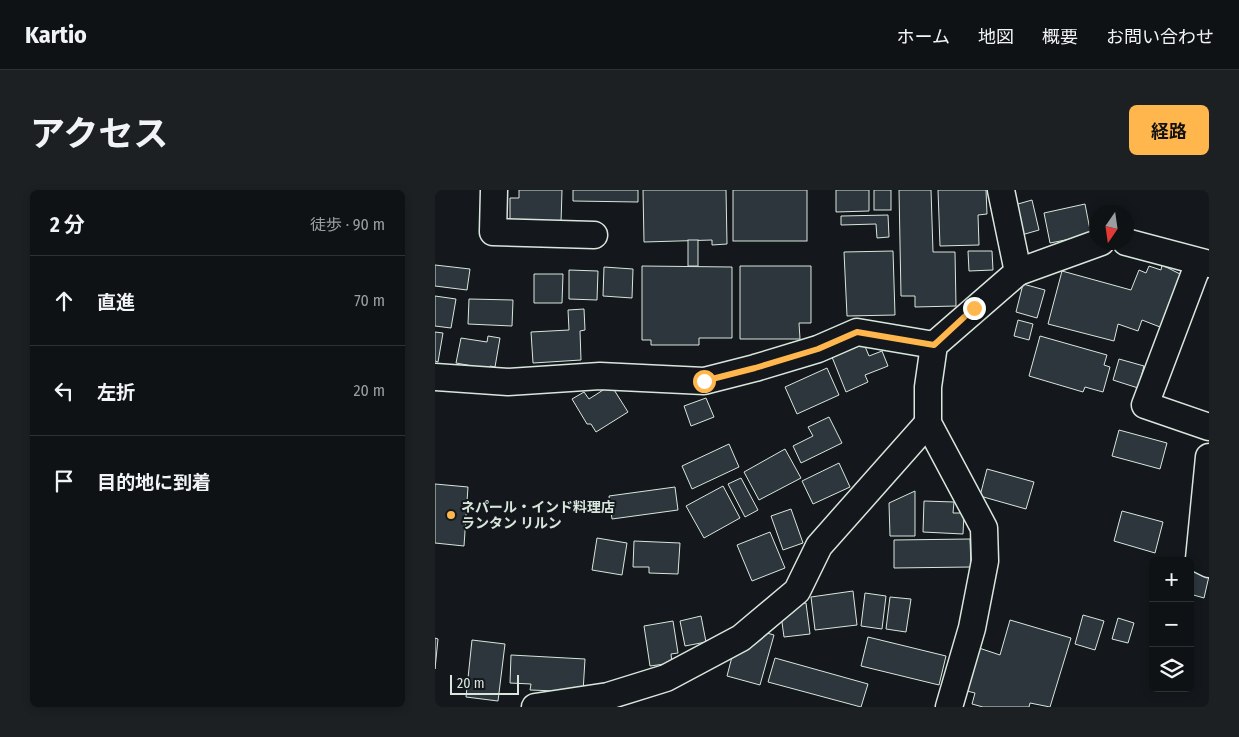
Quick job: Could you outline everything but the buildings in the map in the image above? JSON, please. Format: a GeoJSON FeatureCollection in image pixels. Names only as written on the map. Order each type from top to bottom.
{"type":"FeatureCollection","features":[{"type":"Feature","properties":{"kind":"street"},"geometry":{"type":"LineString","coordinates":[[494,190],[493,232],[594,236]]}},
{"type":"Feature","properties":{"kind":"street"},"geometry":{"type":"LineString","coordinates":[[1001,190],[1018,272]]}},
{"type":"Feature","properties":{"kind":"street"},"geometry":{"type":"LineString","coordinates":[[1134,244],[1204,263],[1145,405],[1209,427]]}},
{"type":"Feature","properties":{"kind":"street"},"geometry":{"type":"LineString","coordinates":[[949,707],[976,609],[985,561],[984,528],[928,423],[928,387],[934,345],[1018,272],[1089,246]]}},
{"type":"Feature","properties":{"kind":"street"},"geometry":{"type":"LineString","coordinates":[[435,377],[508,382],[600,376],[704,381],[818,349],[857,332],[934,345]]}},
{"type":"Feature","properties":{"kind":"street"},"geometry":{"type":"LineString","coordinates":[[535,707],[607,696],[665,678],[741,638],[797,591],[819,546],[928,423]]}},
{"type":"Feature","properties":{"kind":"street"},"geometry":{"type":"LineString","coordinates":[[1209,457],[1199,559],[1209,564]]}},
{"type":"Feature","properties":{"kind":"place","name":"ネパール・インド料理店 ランタン リルン"},"geometry":{"type":"Point","coordinates":[451,515]}},
{"type":"Feature","properties":{"kind":"route"},"geometry":{"type":"LineString","coordinates":[[704,381],[818,349],[857,332],[934,345],[974,308]]}}]}
